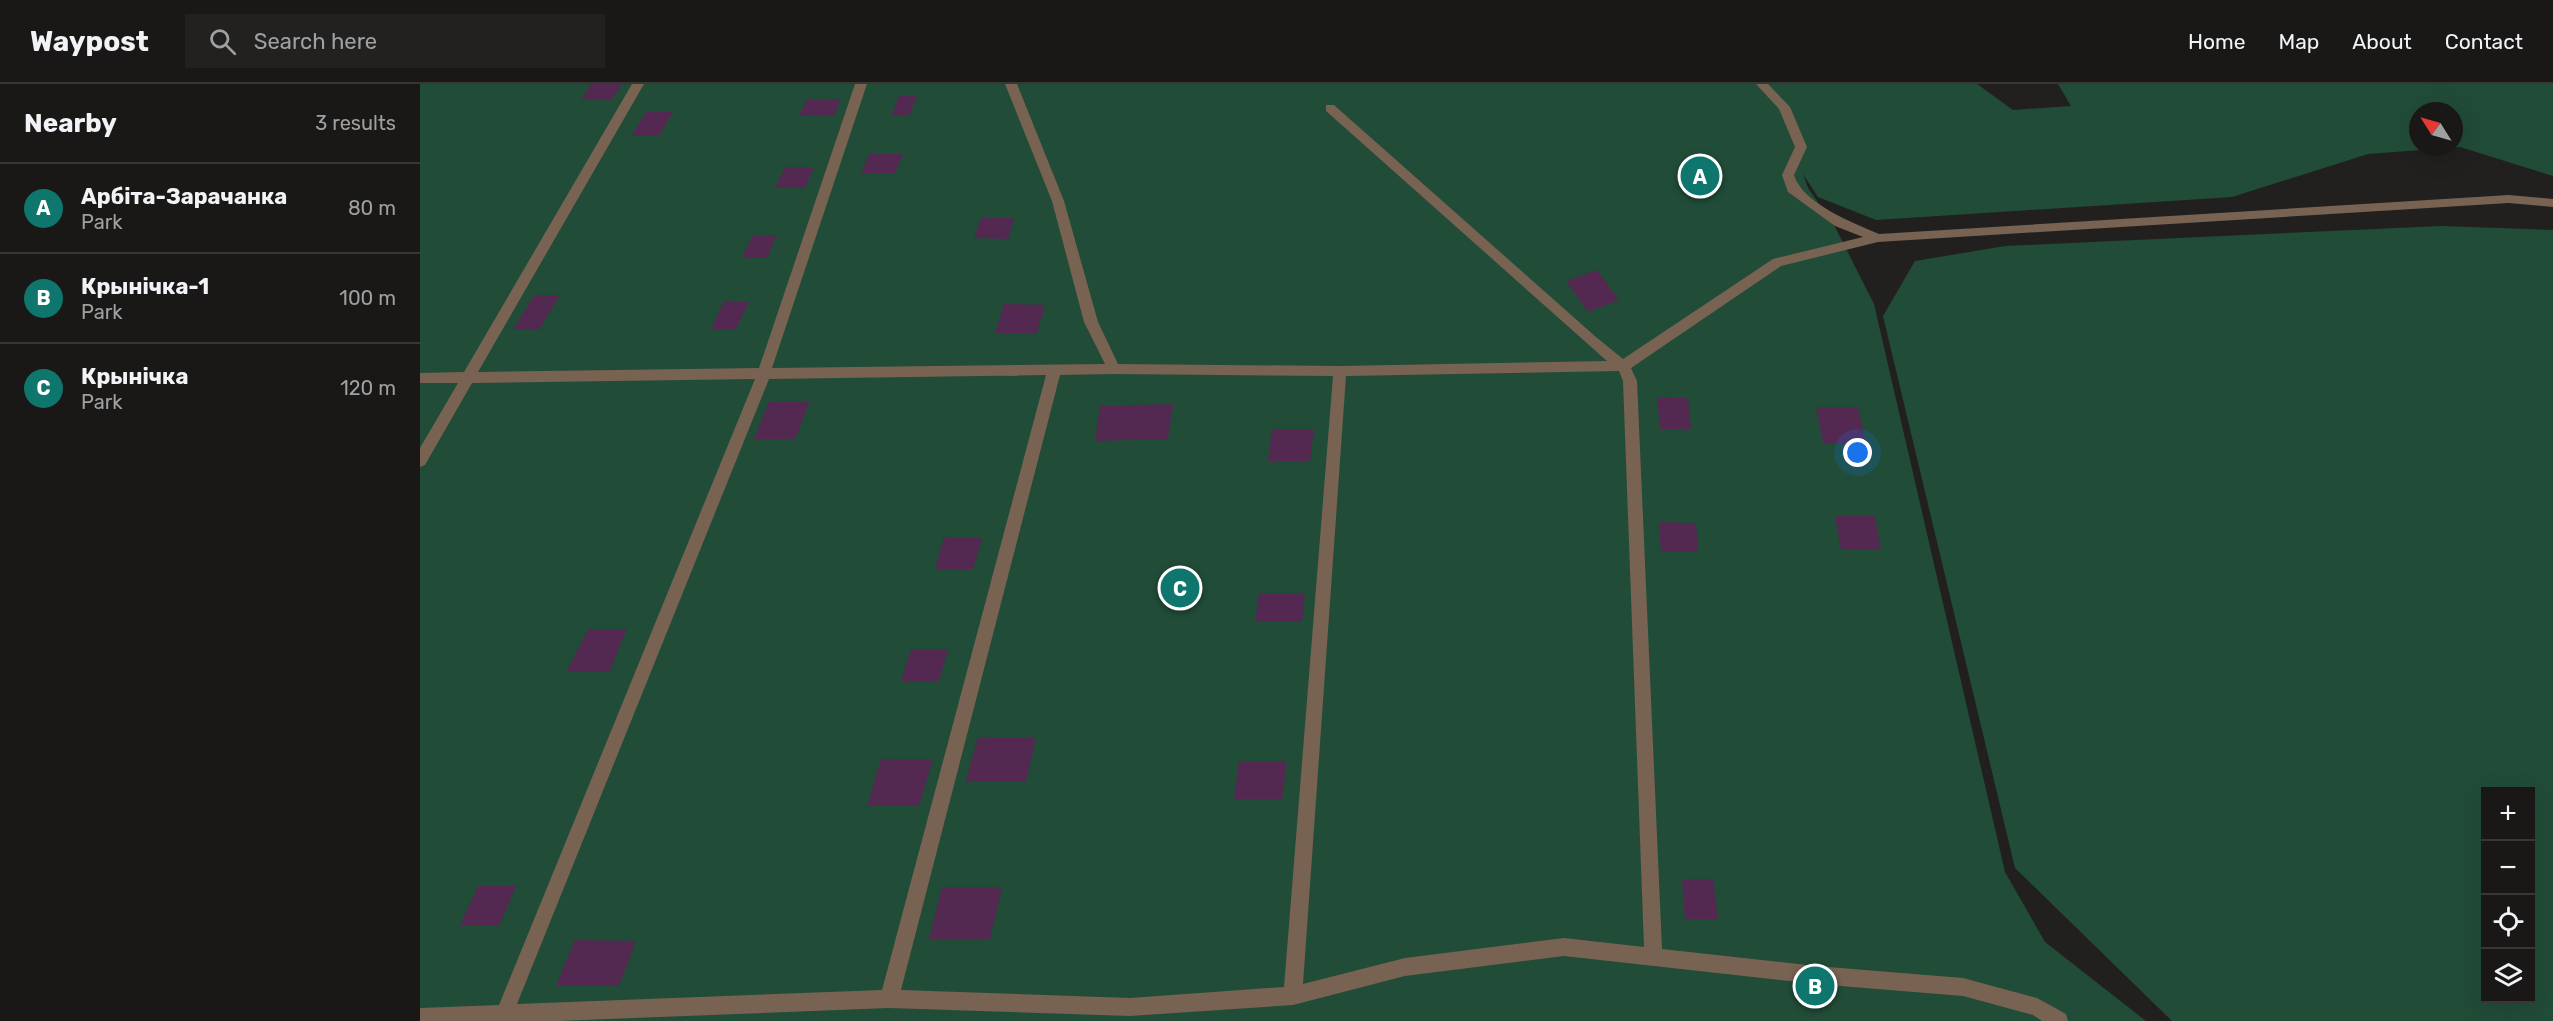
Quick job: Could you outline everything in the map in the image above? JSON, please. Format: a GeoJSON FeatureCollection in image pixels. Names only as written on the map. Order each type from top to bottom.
{"type":"FeatureCollection","features":[{"type":"Feature","properties":{"kind":"street"},"geometry":{"type":"LineString","coordinates":[[420,461],[638,84]]}},
{"type":"Feature","properties":{"kind":"street"},"geometry":{"type":"LineString","coordinates":[[504,1014],[764,373],[861,84]]}},
{"type":"Feature","properties":{"kind":"street"},"geometry":{"type":"LineString","coordinates":[[1011,84],[1058,201],[1091,322],[1114,369]]}},
{"type":"Feature","properties":{"kind":"street"},"geometry":{"type":"LineString","coordinates":[[1762,84],[1784,107],[1801,147],[1788,175],[1791,189],[1839,224],[1878,238]]}},
{"type":"Feature","properties":{"kind":"street"},"geometry":{"type":"LineString","coordinates":[[1330,108],[1591,341],[1623,366],[1630,381],[1653,958]]}},
{"type":"Feature","properties":{"kind":"street"},"geometry":{"type":"LineString","coordinates":[[420,378],[1114,369],[1340,370],[1623,366],[1777,262],[1878,238],[2509,199],[2553,203]]}},
{"type":"Feature","properties":{"kind":"street"},"geometry":{"type":"LineString","coordinates":[[889,999],[1054,370]]}},
{"type":"Feature","properties":{"kind":"street"},"geometry":{"type":"LineString","coordinates":[[1293,996],[1340,370]]}},
{"type":"Feature","properties":{"kind":"street"},"geometry":{"type":"LineString","coordinates":[[420,1017],[889,999],[1130,1006],[1293,996],[1405,967],[1564,946],[1653,958],[1963,987],[2037,1007],[2059,1021]]}},
{"type":"Feature","properties":{"kind":"green space"},"geometry":{"type":"Polygon","coordinates":[[[420,84],[1977,84],[2013,110],[2071,106],[2058,84],[2553,84],[2553,176],[2463,148],[2463,102],[2409,102],[2409,151],[2368,154],[2232,197],[1876,220],[1818,197],[1803,174],[1808,188],[1835,227],[1874,304],[2005,872],[2045,942],[2146,1021],[420,1021],[420,84]]]}},
{"type":"Feature","properties":{"kind":"green space"},"geometry":{"type":"Polygon","coordinates":[[[2441,226],[2553,230],[2553,1021],[2172,1021],[2015,868],[1883,316],[1915,261],[2005,246],[2441,226]]]}},
{"type":"Feature","properties":{"kind":"building"},"geometry":{"type":"Polygon","coordinates":[[[591,84],[622,84],[612,100],[581,100],[591,84]]]}},
{"type":"Feature","properties":{"kind":"building"},"geometry":{"type":"Polygon","coordinates":[[[899,96],[917,96],[909,116],[891,116],[899,96]]]}},
{"type":"Feature","properties":{"kind":"building"},"geometry":{"type":"Polygon","coordinates":[[[807,99],[841,99],[834,116],[799,116],[807,99]]]}},
{"type":"Feature","properties":{"kind":"building"},"geometry":{"type":"Polygon","coordinates":[[[646,112],[673,112],[659,136],[631,136],[646,112]]]}},
{"type":"Feature","properties":{"kind":"building"},"geometry":{"type":"Polygon","coordinates":[[[869,154],[903,154],[895,173],[861,173],[869,154]]]}},
{"type":"Feature","properties":{"kind":"building"},"geometry":{"type":"Polygon","coordinates":[[[785,167],[814,167],[805,188],[775,188],[785,167]]]}},
{"type":"Feature","properties":{"kind":"building"},"geometry":{"type":"Polygon","coordinates":[[[981,218],[1014,218],[1008,239],[974,238],[981,218]]]}},
{"type":"Feature","properties":{"kind":"building"},"geometry":{"type":"Polygon","coordinates":[[[753,235],[777,235],[767,258],[742,258],[753,235]]]}},
{"type":"Feature","properties":{"kind":"building"},"geometry":{"type":"Polygon","coordinates":[[[1597,270],[1619,300],[1588,312],[1566,281],[1597,270]]]}},
{"type":"Feature","properties":{"kind":"building"},"geometry":{"type":"Polygon","coordinates":[[[534,295],[560,295],[539,330],[513,330],[534,295]]]}},
{"type":"Feature","properties":{"kind":"building"},"geometry":{"type":"Polygon","coordinates":[[[724,301],[749,302],[736,329],[711,329],[724,301]]]}},
{"type":"Feature","properties":{"kind":"building"},"geometry":{"type":"Polygon","coordinates":[[[1004,304],[1045,305],[1037,333],[995,333],[1004,304]]]}},
{"type":"Feature","properties":{"kind":"building"},"geometry":{"type":"Polygon","coordinates":[[[1657,397],[1688,398],[1691,429],[1660,429],[1657,397]]]}},
{"type":"Feature","properties":{"kind":"building"},"geometry":{"type":"Polygon","coordinates":[[[769,401],[810,401],[795,439],[754,439],[769,401]]]}},
{"type":"Feature","properties":{"kind":"building"},"geometry":{"type":"Polygon","coordinates":[[[1173,404],[1168,439],[1095,441],[1100,406],[1173,404]]]}},
{"type":"Feature","properties":{"kind":"building"},"geometry":{"type":"Polygon","coordinates":[[[1816,407],[1858,407],[1866,444],[1823,444],[1816,407]]]}},
{"type":"Feature","properties":{"kind":"building"},"geometry":{"type":"Polygon","coordinates":[[[1272,429],[1314,429],[1310,461],[1268,461],[1272,429]]]}},
{"type":"Feature","properties":{"kind":"building"},"geometry":{"type":"Polygon","coordinates":[[[1835,516],[1875,516],[1881,550],[1841,550],[1835,516]]]}},
{"type":"Feature","properties":{"kind":"building"},"geometry":{"type":"Polygon","coordinates":[[[1659,522],[1696,523],[1698,552],[1661,552],[1659,522]]]}},
{"type":"Feature","properties":{"kind":"building"},"geometry":{"type":"Polygon","coordinates":[[[944,537],[982,538],[973,569],[935,569],[944,537]]]}},
{"type":"Feature","properties":{"kind":"building"},"geometry":{"type":"Polygon","coordinates":[[[1259,593],[1305,593],[1302,622],[1255,622],[1259,593]]]}},
{"type":"Feature","properties":{"kind":"building"},"geometry":{"type":"Polygon","coordinates":[[[588,629],[627,629],[609,672],[567,671],[588,629]]]}},
{"type":"Feature","properties":{"kind":"building"},"geometry":{"type":"Polygon","coordinates":[[[911,649],[948,649],[939,681],[901,681],[911,649]]]}},
{"type":"Feature","properties":{"kind":"building"},"geometry":{"type":"Polygon","coordinates":[[[978,737],[1036,738],[1026,782],[966,781],[978,737]]]}},
{"type":"Feature","properties":{"kind":"building"},"geometry":{"type":"Polygon","coordinates":[[[881,759],[933,759],[919,806],[867,806],[881,759]]]}},
{"type":"Feature","properties":{"kind":"building"},"geometry":{"type":"Polygon","coordinates":[[[1239,761],[1287,761],[1282,799],[1234,799],[1239,761]]]}},
{"type":"Feature","properties":{"kind":"building"},"geometry":{"type":"Polygon","coordinates":[[[1682,879],[1713,879],[1718,919],[1685,919],[1682,879]]]}},
{"type":"Feature","properties":{"kind":"building"},"geometry":{"type":"Polygon","coordinates":[[[478,886],[516,886],[499,926],[460,925],[478,886]]]}},
{"type":"Feature","properties":{"kind":"building"},"geometry":{"type":"Polygon","coordinates":[[[942,887],[1002,887],[990,939],[929,939],[942,887]]]}},
{"type":"Feature","properties":{"kind":"building"},"geometry":{"type":"Polygon","coordinates":[[[575,940],[636,941],[619,986],[556,985],[575,940]]]}},
{"type":"Feature","properties":{"kind":"place","name":"Арбіта-Зарачанка"},"geometry":{"type":"Point","coordinates":[1700,176]}},
{"type":"Feature","properties":{"kind":"place","name":"Крынічка"},"geometry":{"type":"Point","coordinates":[1180,588]}},
{"type":"Feature","properties":{"kind":"place","name":"Крынічка-1"},"geometry":{"type":"Point","coordinates":[1815,986]}}]}
